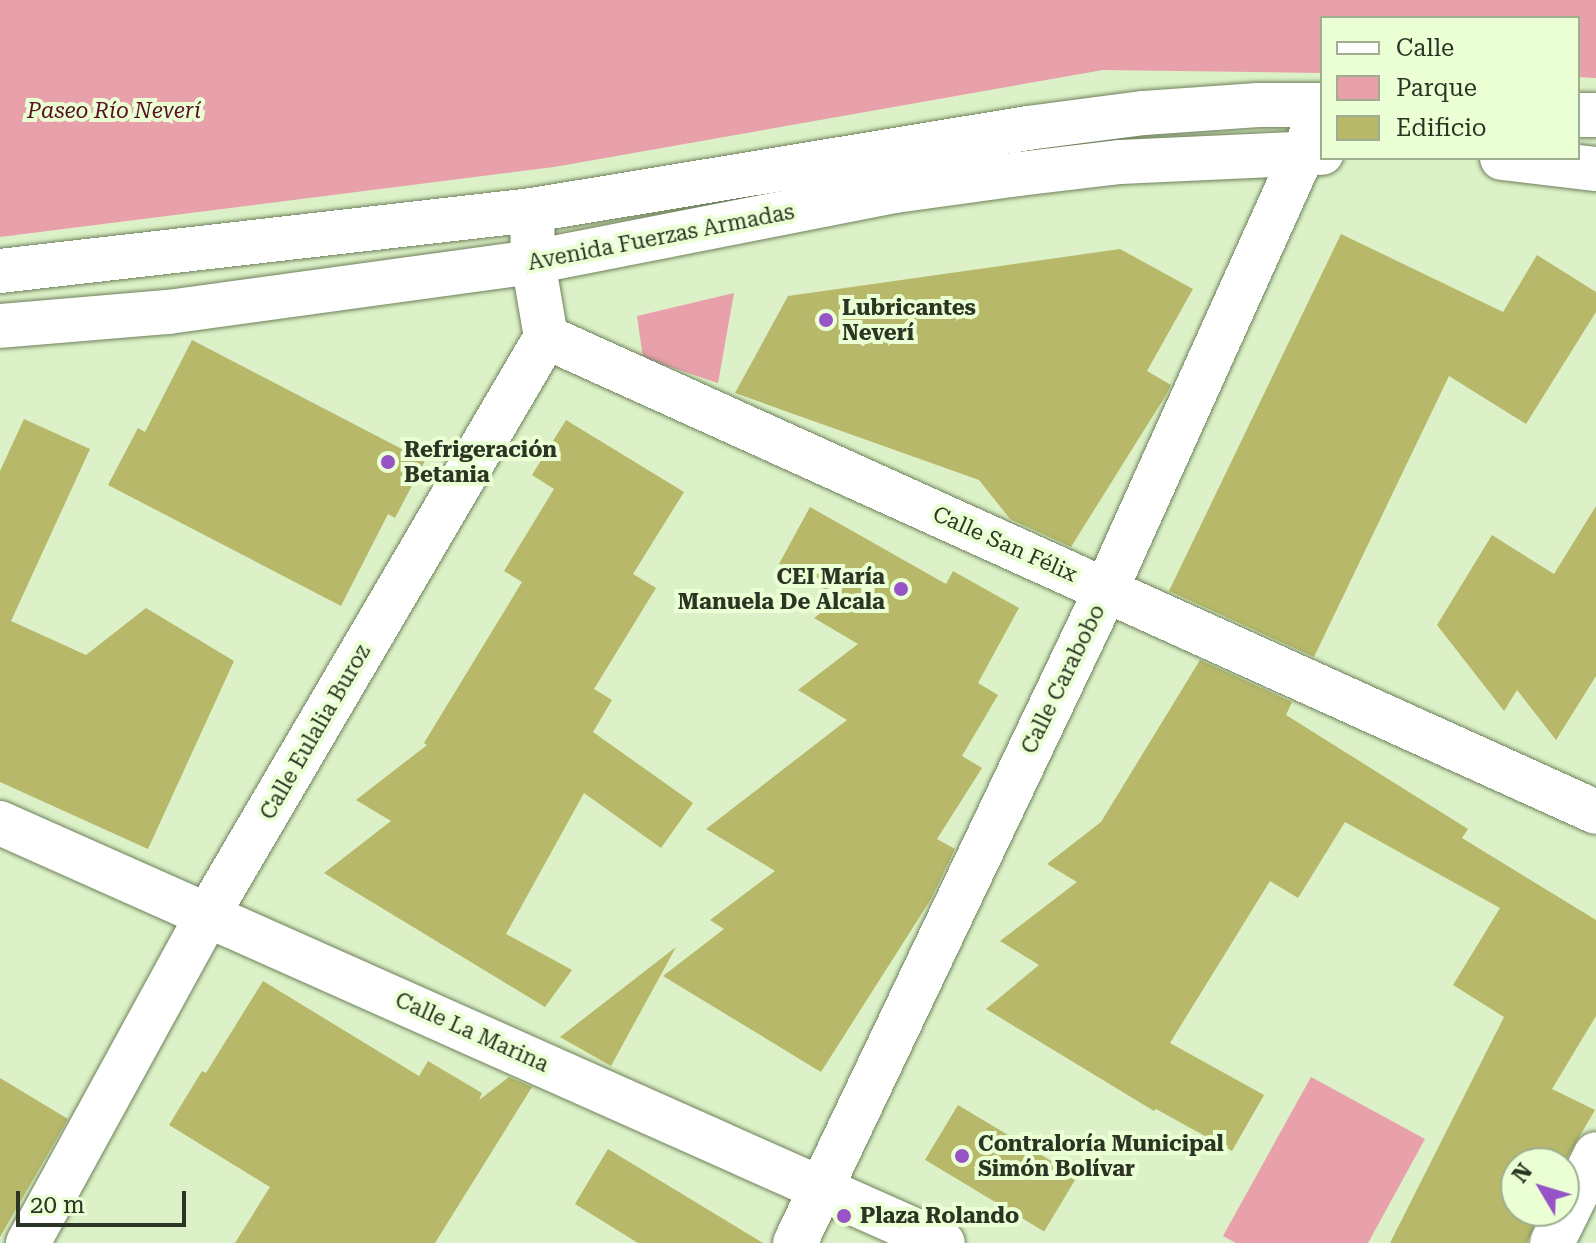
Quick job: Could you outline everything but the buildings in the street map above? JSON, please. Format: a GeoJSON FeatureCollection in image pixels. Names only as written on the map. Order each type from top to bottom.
{"type":"FeatureCollection","features":[{"type":"Feature","properties":{"kind":"street","name":"Avenida Fuerzas Armadas"},"geometry":{"type":"LineString","coordinates":[[0,271],[532,210],[1028,128],[1158,112],[1258,105],[1320,108]]}},
{"type":"Feature","properties":{"kind":"street","name":"Calle Carabobo"},"geometry":{"type":"LineString","coordinates":[[795,1243],[1314,153],[1320,119]]}},
{"type":"Feature","properties":{"kind":"street","name":"Avenida Fuerzas Armadas"},"geometry":{"type":"LineString","coordinates":[[0,326],[168,312],[533,262],[926,186],[1120,162],[1314,153]]}},
{"type":"Feature","properties":{"kind":"street"},"geometry":{"type":"LineString","coordinates":[[1519,160],[1596,169]]}},
{"type":"Feature","properties":{"kind":"street"},"geometry":{"type":"LineString","coordinates":[[532,210],[533,262],[546,337]]}},
{"type":"Feature","properties":{"kind":"street","name":"Calle San Félix"},"geometry":{"type":"LineString","coordinates":[[546,337],[1596,812]]}},
{"type":"Feature","properties":{"kind":"street","name":"Calle Eulalia Buroz"},"geometry":{"type":"LineString","coordinates":[[28,1243],[208,914],[546,337]]}},
{"type":"Feature","properties":{"kind":"street","name":"Calle La Marina"},"geometry":{"type":"LineString","coordinates":[[0,823],[943,1243]]}},
{"type":"Feature","properties":{"kind":"street"},"geometry":{"type":"LineString","coordinates":[[1552,1243],[1596,1154]]}},
{"type":"Feature","properties":{"kind":"green space","name":"Paseo Río Neverí"},"geometry":{"type":"Polygon","coordinates":[[[0,0],[1596,0],[1596,78],[1580,77],[1580,16],[1320,16],[1320,73],[1103,70],[554,167],[0,237],[0,0]]]}},
{"type":"Feature","properties":{"kind":"green space"},"geometry":{"type":"Polygon","coordinates":[[[734,293],[718,383],[643,358],[637,316],[734,293]]]}},
{"type":"Feature","properties":{"kind":"green space"},"geometry":{"type":"Polygon","coordinates":[[[1311,1077],[1425,1139],[1368,1243],[1236,1243],[1223,1236],[1311,1077]]]}},
{"type":"Feature","properties":{"kind":"place","name":"Lubricantes Neverí"},"geometry":{"type":"Point","coordinates":[826,320]}},
{"type":"Feature","properties":{"kind":"place","name":"Refrigeración Betania"},"geometry":{"type":"Point","coordinates":[388,462]}},
{"type":"Feature","properties":{"kind":"place","name":"CEI María Manuela De Alcala"},"geometry":{"type":"Point","coordinates":[901,589]}},
{"type":"Feature","properties":{"kind":"place","name":"Contraloría Municipal Simón Bolívar"},"geometry":{"type":"Point","coordinates":[962,1156]}},
{"type":"Feature","properties":{"kind":"place","name":"Plaza Rolando"},"geometry":{"type":"Point","coordinates":[844,1216]}}]}
